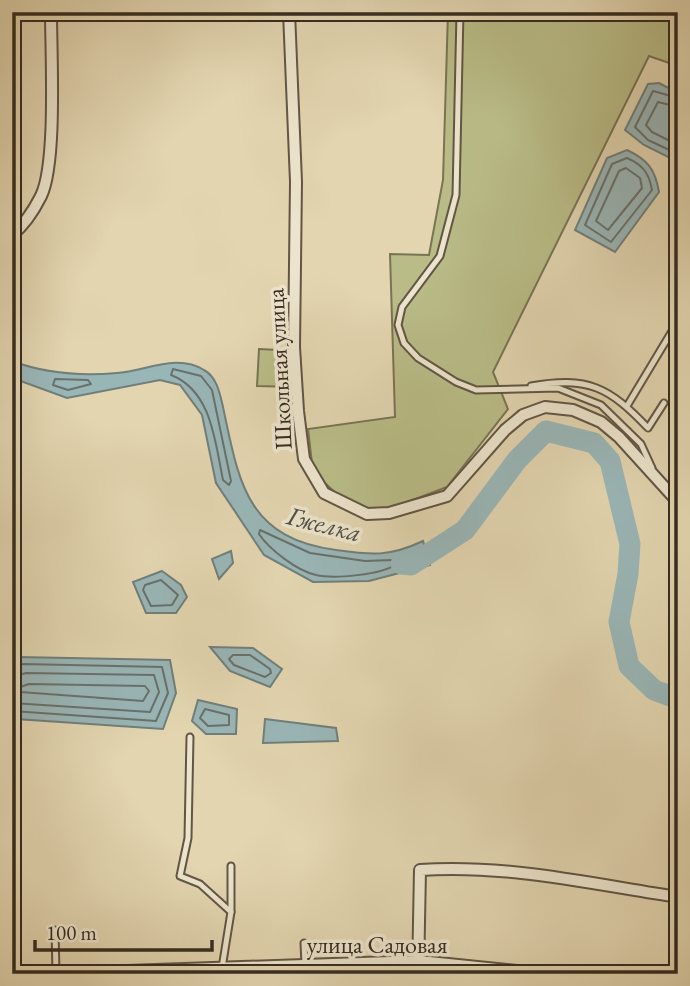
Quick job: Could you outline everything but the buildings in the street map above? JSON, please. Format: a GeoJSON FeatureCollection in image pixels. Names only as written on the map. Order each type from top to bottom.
{"type":"FeatureCollection","features":[{"type":"Feature","properties":{"kind":"street"},"geometry":{"type":"LineString","coordinates":[[12,235],[21,227],[42,194],[50,157],[51,12]]}},
{"type":"Feature","properties":{"kind":"street","name":"Школьная улица"},"geometry":{"type":"LineString","coordinates":[[289,12],[296,182],[294,347],[298,411],[304,459],[324,493],[367,514],[389,513],[447,496],[505,430],[523,415],[545,407],[573,410],[601,422],[619,437],[678,502]]}},
{"type":"Feature","properties":{"kind":"street"},"geometry":{"type":"LineString","coordinates":[[418,974],[420,870],[462,867],[505,870],[678,897]]}},
{"type":"Feature","properties":{"kind":"street","name":"улица Садовая"},"geometry":{"type":"LineString","coordinates":[[40,974],[222,968],[242,971],[305,965],[419,961],[546,974]]}},
{"type":"Feature","properties":{"kind":"lane"},"geometry":{"type":"LineString","coordinates":[[460,12],[456,195],[440,256],[402,307],[398,325],[404,343],[418,358],[456,383],[476,390],[558,388],[601,405],[641,444],[660,483]]}},
{"type":"Feature","properties":{"kind":"lane"},"geometry":{"type":"LineString","coordinates":[[627,406],[678,321]]}},
{"type":"Feature","properties":{"kind":"lane"},"geometry":{"type":"LineString","coordinates":[[511,389],[565,380],[587,385],[620,399],[648,428],[664,403]]}},
{"type":"Feature","properties":{"kind":"lane"},"geometry":{"type":"LineString","coordinates":[[190,737],[188,838],[180,876],[200,884],[231,912]]}},
{"type":"Feature","properties":{"kind":"lane"},"geometry":{"type":"LineString","coordinates":[[222,968],[231,912],[231,866]]}},
{"type":"Feature","properties":{"kind":"lane"},"geometry":{"type":"LineString","coordinates":[[55,930],[57,973]]}},
{"type":"Feature","properties":{"kind":"lane"},"geometry":{"type":"LineString","coordinates":[[304,943],[305,965]]}},
{"type":"Feature","properties":{"kind":"green space"},"geometry":{"type":"Polygon","coordinates":[[[448,12],[678,12],[678,66],[649,56],[493,372],[508,409],[447,487],[389,509],[352,508],[313,472],[308,429],[395,417],[390,254],[429,255],[443,180],[448,12]]]}},
{"type":"Feature","properties":{"kind":"green space"},"geometry":{"type":"Polygon","coordinates":[[[259,349],[297,351],[297,387],[257,386],[259,349]]]}},
{"type":"Feature","properties":{"kind":"water"},"geometry":{"type":"Polygon","coordinates":[[[659,83],[678,93],[678,162],[644,145],[625,130],[648,84],[659,83]]]}},
{"type":"Feature","properties":{"kind":"water"},"geometry":{"type":"Polygon","coordinates":[[[627,150],[649,166],[659,192],[615,252],[575,230],[607,158],[627,150]]]}},
{"type":"Feature","properties":{"kind":"water"},"geometry":{"type":"Polygon","coordinates":[[[12,361],[50,371],[77,374],[128,372],[172,363],[194,365],[208,373],[215,381],[242,482],[265,519],[283,533],[306,543],[336,550],[360,553],[390,552],[423,541],[430,565],[369,581],[313,582],[264,555],[216,483],[202,415],[180,385],[160,380],[67,398],[18,380],[12,375],[12,361]]]}},
{"type":"Feature","properties":{"kind":"water"},"geometry":{"type":"Polygon","coordinates":[[[231,551],[233,563],[219,579],[212,559],[231,551]]]}},
{"type":"Feature","properties":{"kind":"water"},"geometry":{"type":"Polygon","coordinates":[[[162,571],[181,585],[187,597],[176,613],[146,613],[133,582],[162,571]]]}},
{"type":"Feature","properties":{"kind":"water"},"geometry":{"type":"Polygon","coordinates":[[[210,647],[253,648],[282,669],[270,687],[230,671],[210,647]]]}},
{"type":"Feature","properties":{"kind":"water"},"geometry":{"type":"Polygon","coordinates":[[[18,657],[170,660],[176,693],[163,729],[16,719],[11,688],[18,657]]]}},
{"type":"Feature","properties":{"kind":"water"},"geometry":{"type":"Polygon","coordinates":[[[198,700],[237,709],[236,734],[206,734],[192,721],[198,700]]]}},
{"type":"Feature","properties":{"kind":"water"},"geometry":{"type":"Polygon","coordinates":[[[265,719],[336,728],[338,741],[263,743],[265,719]]]}},
{"type":"Feature","properties":{"kind":"waterway","name":"Гжелка"},"geometry":{"type":"LineString","coordinates":[[401,564],[411,565],[465,530],[517,460],[546,431],[594,443],[610,461],[630,544],[628,574],[619,622],[629,666],[654,690],[678,699]]}}]}
